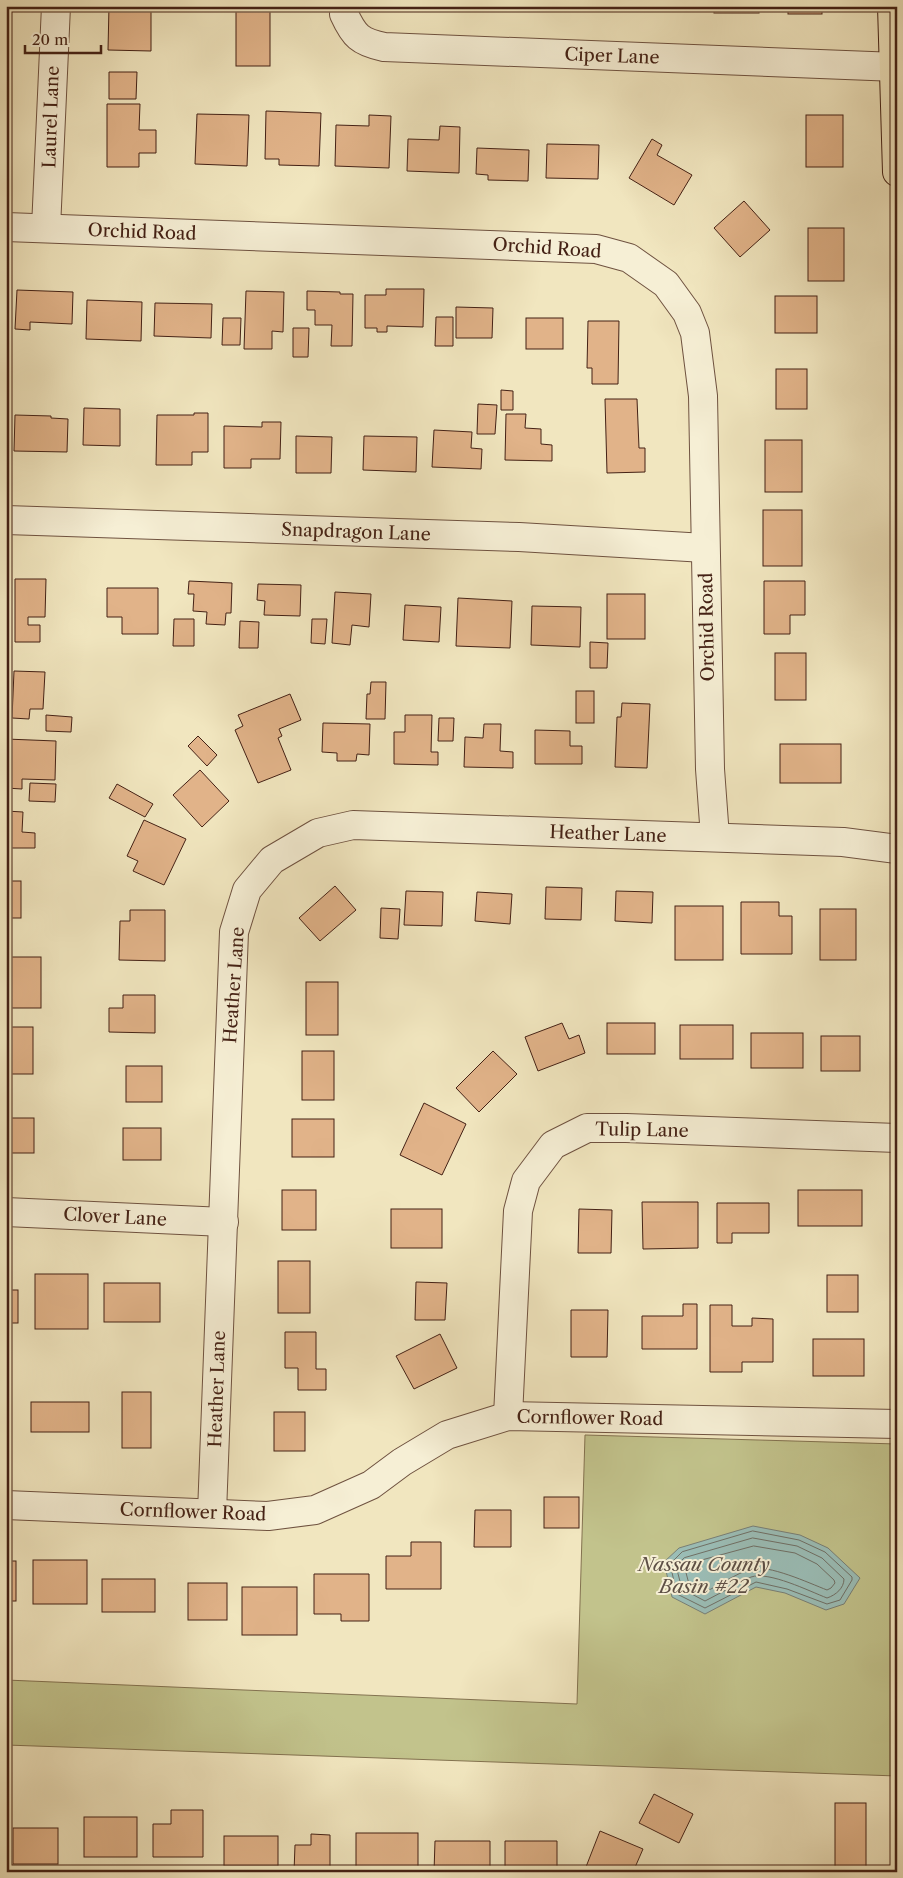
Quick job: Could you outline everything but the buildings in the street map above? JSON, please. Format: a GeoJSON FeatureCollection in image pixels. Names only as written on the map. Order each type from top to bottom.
{"type":"FeatureCollection","features":[{"type":"Feature","properties":{"kind":"main road"},"geometry":{"type":"LineString","coordinates":[[892,6],[897,172]]}},
{"type":"Feature","properties":{"kind":"street","name":"Laurel Lane"},"geometry":{"type":"LineString","coordinates":[[46,228],[56,6]]}},
{"type":"Feature","properties":{"kind":"street","name":"Ciper Lane"},"geometry":{"type":"LineString","coordinates":[[344,14],[349,26],[362,41],[384,47],[895,67]]}},
{"type":"Feature","properties":{"kind":"street","name":"Orchid Road"},"geometry":{"type":"LineString","coordinates":[[6,227],[596,248],[629,258],[666,284],[687,313],[695,333],[703,396],[710,769],[715,837]]}},
{"type":"Feature","properties":{"kind":"street","name":"Snapdragon Lane"},"geometry":{"type":"LineString","coordinates":[[6,520],[519,537],[705,548]]}},
{"type":"Feature","properties":{"kind":"street","name":"Heather Lane"},"geometry":{"type":"LineString","coordinates":[[212,1513],[234,932],[247,890],[272,860],[318,833],[353,825],[843,842],[897,849]]}},
{"type":"Feature","properties":{"kind":"street","name":"Tulip Lane"},"geometry":{"type":"LineString","coordinates":[[508,1416],[518,1211],[526,1180],[553,1145],[587,1128],[897,1138]]}},
{"type":"Feature","properties":{"kind":"street","name":"Clover Lane"},"geometry":{"type":"LineString","coordinates":[[6,1212],[224,1222]]}},
{"type":"Feature","properties":{"kind":"street","name":"Cornflower Road"},"geometry":{"type":"LineString","coordinates":[[6,1505],[268,1516],[315,1510],[371,1485],[402,1462],[447,1436],[508,1416],[897,1424]]}},
{"type":"Feature","properties":{"kind":"green space"},"geometry":{"type":"Polygon","coordinates":[[[585,1435],[897,1444],[897,1776],[6,1745],[6,1680],[577,1704],[585,1435]]]}},
{"type":"Feature","properties":{"kind":"water","name":"Nassau County Basin #22"},"geometry":{"type":"Polygon","coordinates":[[[753,1526],[800,1535],[828,1548],[860,1578],[844,1604],[826,1610],[785,1593],[756,1587],[705,1614],[672,1597],[664,1562],[679,1548],[753,1526]]]}}]}
